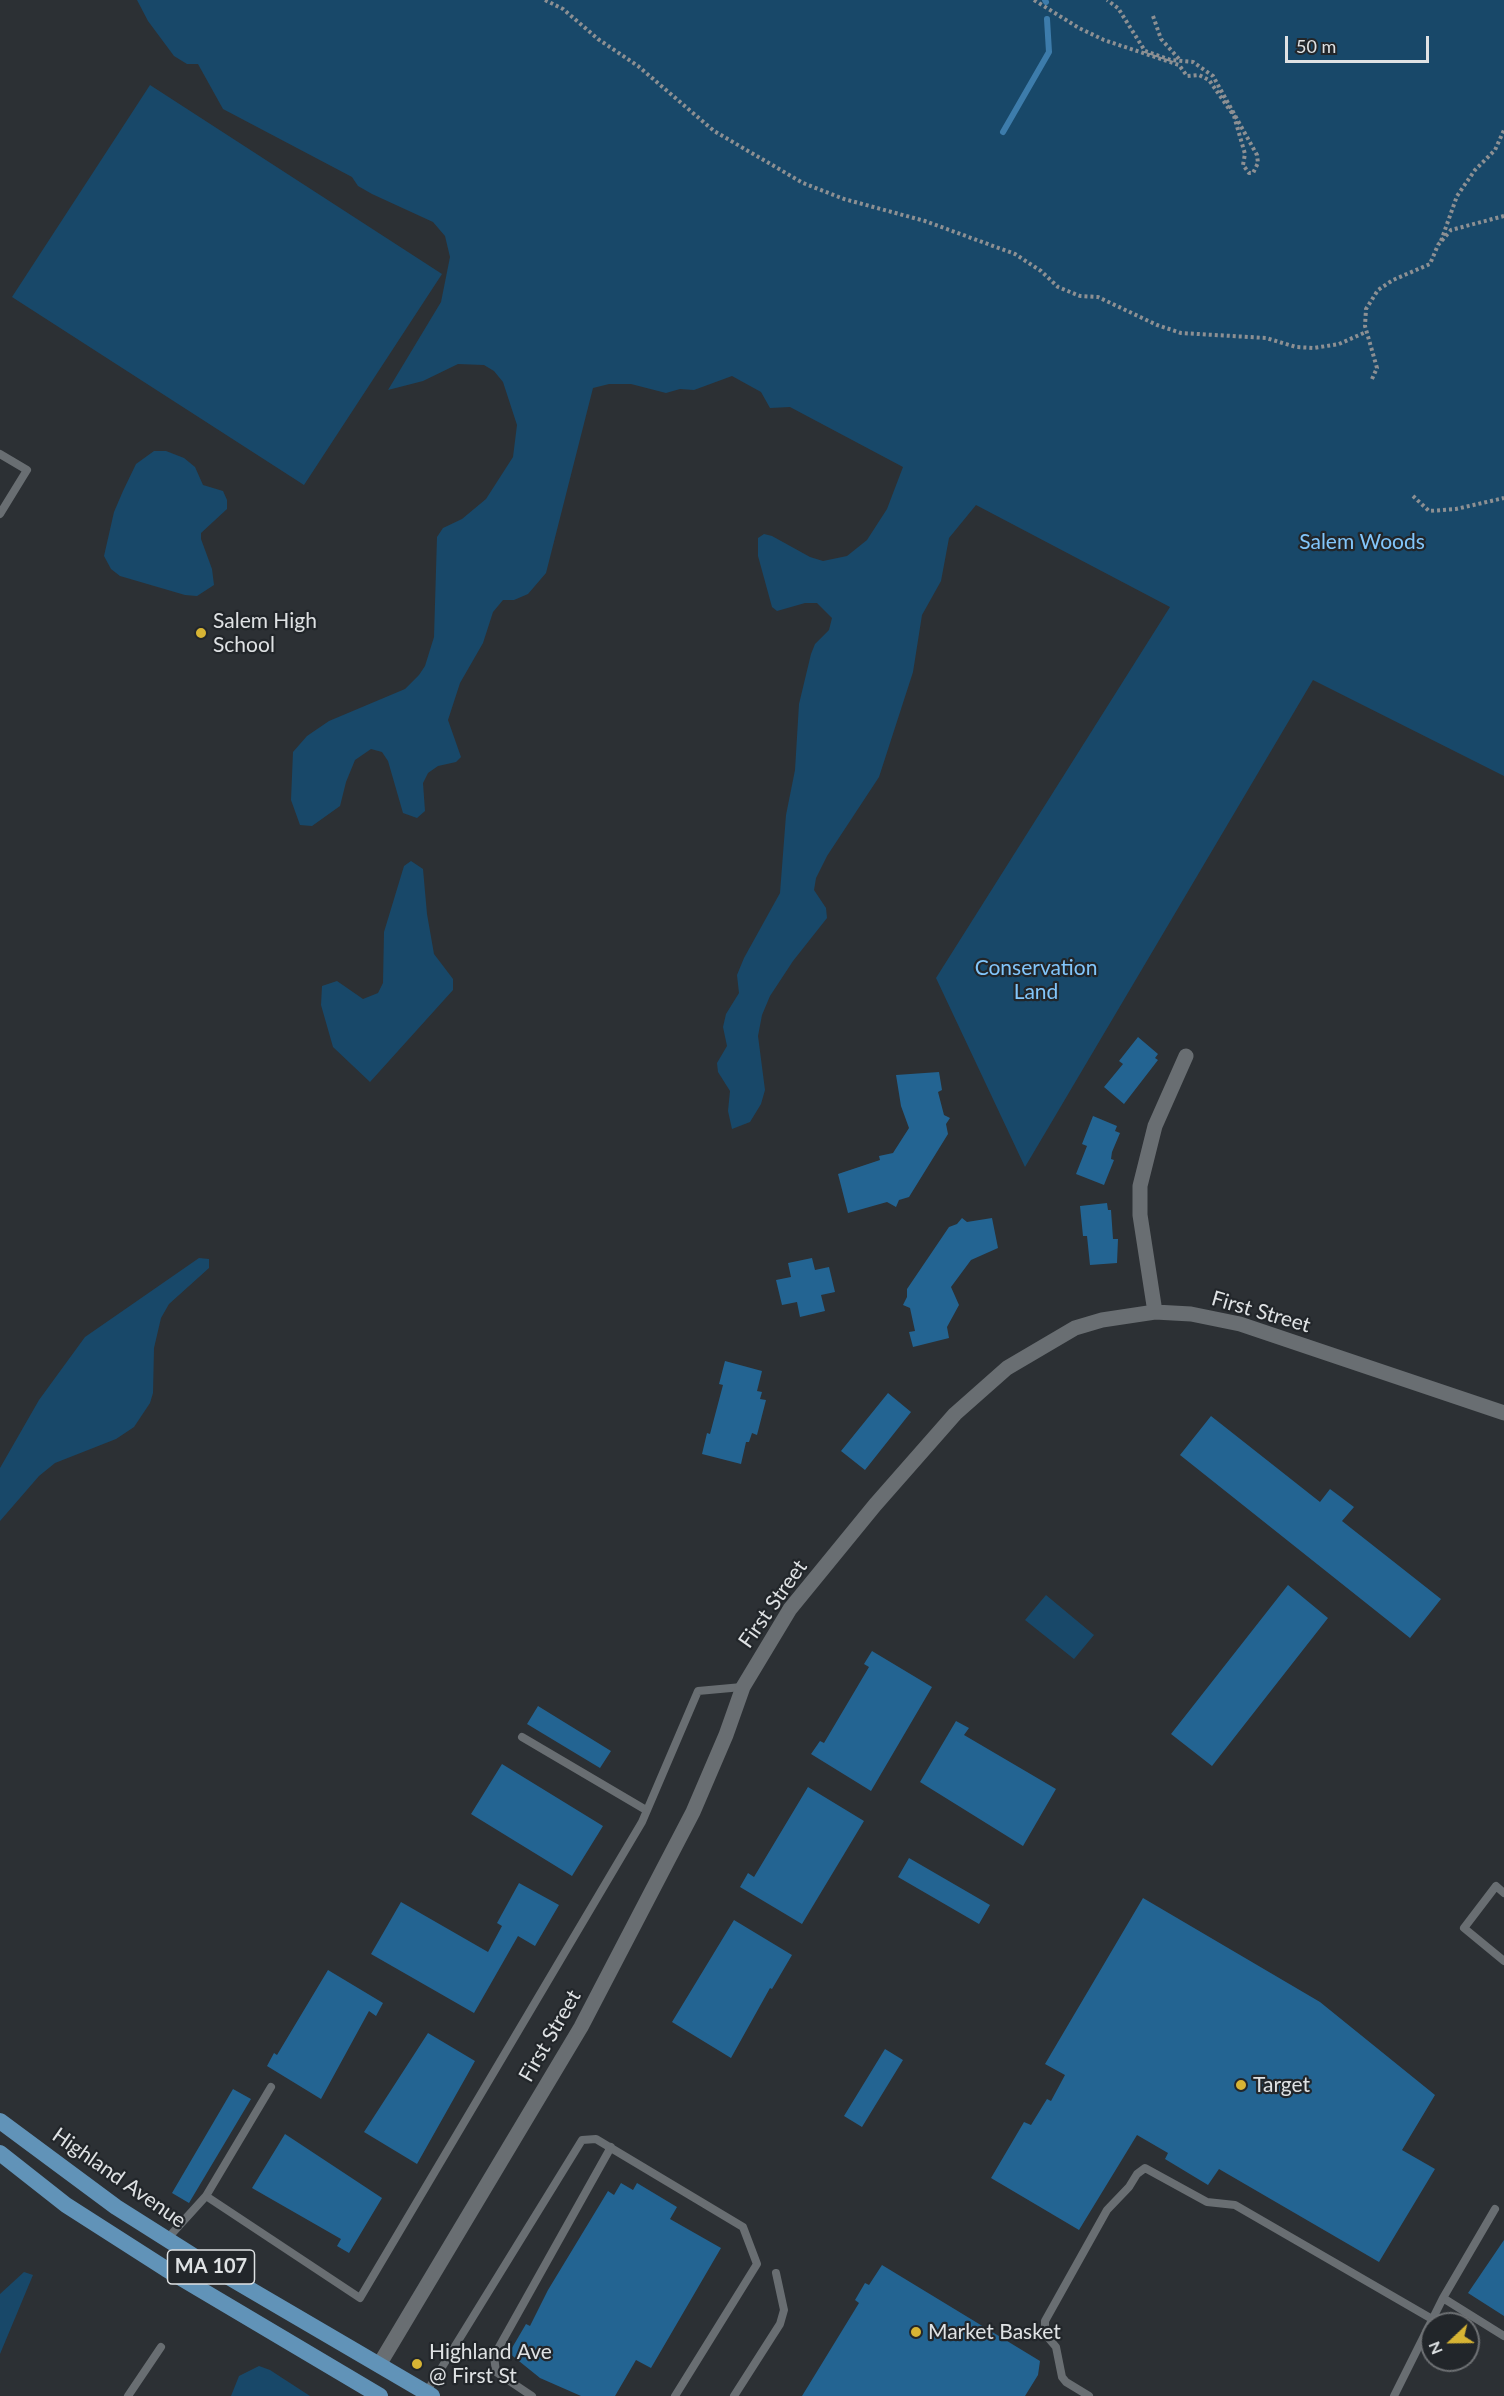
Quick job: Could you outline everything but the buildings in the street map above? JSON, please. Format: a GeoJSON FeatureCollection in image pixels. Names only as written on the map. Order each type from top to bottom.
{"type":"FeatureCollection","features":[{"type":"Feature","properties":{"kind":"main road","name":"Highland Avenue"},"geometry":{"type":"LineString","coordinates":[[0,2121],[116,2207],[429,2394]]}},
{"type":"Feature","properties":{"kind":"main road","name":"MA 107"},"geometry":{"type":"LineString","coordinates":[[0,2153],[66,2205],[166,2270],[380,2396]]}},
{"type":"Feature","properties":{"kind":"street"},"geometry":{"type":"LineString","coordinates":[[1155,1312],[1140,1215],[1140,1186],[1155,1126],[1186,1056]]}},
{"type":"Feature","properties":{"kind":"street","name":"First Street"},"geometry":{"type":"LineString","coordinates":[[379,2365],[581,2027],[693,1812],[726,1735],[743,1687],[790,1609],[875,1505],[955,1414],[1007,1368],[1076,1328],[1102,1320],[1127,1314],[1155,1312],[1191,1314],[1240,1324],[1504,1413]]}},
{"type":"Feature","properties":{"kind":"lane"},"geometry":{"type":"LineString","coordinates":[[0,454],[27,470],[0,514]]}},
{"type":"Feature","properties":{"kind":"lane"},"geometry":{"type":"LineString","coordinates":[[206,2196],[360,2298],[642,1822],[698,1691],[743,1687]]}},
{"type":"Feature","properties":{"kind":"lane"},"geometry":{"type":"LineString","coordinates":[[522,1737],[646,1810]]}},
{"type":"Feature","properties":{"kind":"lane"},"geometry":{"type":"LineString","coordinates":[[1504,1893],[1496,1886],[1464,1928],[1504,1961]]}},
{"type":"Feature","properties":{"kind":"lane"},"geometry":{"type":"LineString","coordinates":[[167,2239],[206,2196],[271,2087]]}},
{"type":"Feature","properties":{"kind":"lane"},"geometry":{"type":"LineString","coordinates":[[429,2394],[582,2140],[596,2139],[743,2227],[757,2264],[675,2396]]}},
{"type":"Feature","properties":{"kind":"lane"},"geometry":{"type":"LineString","coordinates":[[532,2396],[496,2372],[494,2356],[612,2147]]}},
{"type":"Feature","properties":{"kind":"lane"},"geometry":{"type":"LineString","coordinates":[[1089,2396],[1062,2377],[1056,2347],[1045,2334],[1045,2321],[1107,2210],[1145,2168],[1207,2202],[1235,2205],[1420,2312]]}},
{"type":"Feature","properties":{"kind":"lane"},"geometry":{"type":"LineString","coordinates":[[1436,2312],[1494,2209]]}},
{"type":"Feature","properties":{"kind":"lane"},"geometry":{"type":"LineString","coordinates":[[734,2396],[780,2324],[784,2310],[776,2273]]}},
{"type":"Feature","properties":{"kind":"lane"},"geometry":{"type":"LineString","coordinates":[[1443,2298],[1504,2336]]}},
{"type":"Feature","properties":{"kind":"lane"},"geometry":{"type":"LineString","coordinates":[[1394,2396],[1420,2343]]}},
{"type":"Feature","properties":{"kind":"lane"},"geometry":{"type":"LineString","coordinates":[[128,2396],[161,2347]]}},
{"type":"Feature","properties":{"kind":"path"},"geometry":{"type":"LineString","coordinates":[[544,0],[563,9],[598,39],[638,66],[714,131],[803,183],[844,199],[925,221],[1015,254],[1041,271],[1058,287],[1080,296],[1098,297],[1157,325],[1181,333],[1266,338],[1296,347],[1314,348],[1339,344],[1366,332]]}},
{"type":"Feature","properties":{"kind":"path"},"geometry":{"type":"LineString","coordinates":[[1034,0],[1079,28],[1179,65],[1187,76],[1199,75],[1209,80],[1234,116],[1245,154],[1243,165],[1248,173],[1253,173],[1258,164],[1257,155],[1248,143],[1243,126],[1213,76],[1193,62],[1182,62],[1145,51],[1118,8],[1107,0]]}},
{"type":"Feature","properties":{"kind":"path"},"geometry":{"type":"LineString","coordinates":[[1153,16],[1161,39],[1182,62]]}},
{"type":"Feature","properties":{"kind":"path"},"geometry":{"type":"LineString","coordinates":[[1372,379],[1377,368],[1366,332],[1366,309],[1378,290],[1392,280],[1430,264],[1441,242],[1457,196],[1475,170],[1495,150],[1504,130]]}},
{"type":"Feature","properties":{"kind":"path"},"geometry":{"type":"LineString","coordinates":[[1441,242],[1451,230],[1504,216]]}},
{"type":"Feature","properties":{"kind":"path"},"geometry":{"type":"LineString","coordinates":[[1413,496],[1429,511],[1456,509],[1504,498]]}},
{"type":"Feature","properties":{"kind":"green space"},"geometry":{"type":"Polygon","coordinates":[[[137,0],[1504,0],[1504,776],[1313,680],[1025,1167],[936,978],[1170,607],[976,505],[949,538],[941,581],[922,615],[913,672],[879,777],[827,856],[816,878],[814,890],[826,908],[827,918],[793,961],[770,996],[762,1015],[758,1036],[765,1090],[761,1104],[750,1122],[732,1129],[728,1111],[730,1091],[718,1072],[717,1063],[727,1046],[723,1027],[726,1014],[739,993],[737,975],[744,958],[780,893],[786,815],[795,770],[799,704],[811,654],[815,644],[829,630],[832,618],[817,603],[805,603],[777,611],[772,607],[758,556],[758,538],[764,534],[772,536],[810,557],[823,561],[847,556],[867,540],[887,509],[903,467],[790,407],[770,408],[761,392],[732,376],[694,390],[680,389],[666,393],[631,384],[609,384],[593,388],[546,573],[528,594],[514,600],[503,600],[493,612],[483,643],[460,683],[448,720],[461,757],[456,762],[438,766],[428,773],[423,783],[425,811],[417,818],[403,813],[388,761],[382,752],[371,749],[355,760],[340,806],[312,826],[300,825],[291,800],[293,752],[307,736],[329,721],[405,689],[419,675],[425,666],[434,637],[437,537],[443,528],[462,519],[486,499],[513,457],[517,425],[503,382],[494,371],[484,365],[458,364],[423,381],[388,390],[441,302],[450,257],[445,236],[433,222],[372,194],[358,186],[352,177],[223,109],[198,64],[187,64],[174,56],[148,21],[137,0]]]}},
{"type":"Feature","properties":{"kind":"green space"},"geometry":{"type":"Polygon","coordinates":[[[150,85],[442,274],[304,485],[12,297],[150,85]]]}},
{"type":"Feature","properties":{"kind":"green space"},"geometry":{"type":"Polygon","coordinates":[[[154,451],[166,451],[184,458],[195,467],[203,485],[223,491],[227,500],[227,509],[201,533],[212,569],[214,585],[197,596],[185,595],[120,576],[111,569],[104,556],[114,512],[123,491],[136,464],[154,451]]]}},
{"type":"Feature","properties":{"kind":"green space"},"geometry":{"type":"Polygon","coordinates":[[[411,861],[423,869],[427,914],[434,954],[453,979],[453,990],[370,1082],[333,1047],[321,1005],[322,986],[337,981],[363,999],[378,993],[383,983],[384,932],[404,866],[411,861]]]}},
{"type":"Feature","properties":{"kind":"green space"},"geometry":{"type":"Polygon","coordinates":[[[199,1258],[209,1259],[209,1268],[169,1304],[161,1318],[154,1348],[153,1393],[150,1403],[134,1427],[116,1439],[55,1463],[39,1476],[0,1521],[0,1468],[39,1400],[85,1337],[199,1258]]]}},
{"type":"Feature","properties":{"kind":"green space"},"geometry":{"type":"Polygon","coordinates":[[[1046,1595],[1094,1635],[1074,1659],[1025,1620],[1046,1595]]]}},
{"type":"Feature","properties":{"kind":"green space"},"geometry":{"type":"Polygon","coordinates":[[[24,2272],[33,2275],[0,2354],[0,2294],[24,2272]]]}},
{"type":"Feature","properties":{"kind":"green space"},"geometry":{"type":"Polygon","coordinates":[[[259,2366],[270,2370],[310,2396],[231,2396],[239,2376],[259,2366]]]}},
{"type":"Feature","properties":{"kind":"waterway"},"geometry":{"type":"LineString","coordinates":[[1003,132],[1049,52],[1047,19]]}},
{"type":"Feature","properties":{"kind":"place","name":"Salem High School"},"geometry":{"type":"Point","coordinates":[201,633]}},
{"type":"Feature","properties":{"kind":"place","name":"Target"},"geometry":{"type":"Point","coordinates":[1241,2085]}},
{"type":"Feature","properties":{"kind":"place","name":"Market Basket"},"geometry":{"type":"Point","coordinates":[916,2332]}},
{"type":"Feature","properties":{"kind":"place","name":"Highland Ave @ First St"},"geometry":{"type":"Point","coordinates":[417,2364]}},
{"type":"Feature","properties":{"kind":"park label","name":"Salem Woods"},"geometry":{"type":"Point","coordinates":[1362,542]}},
{"type":"Feature","properties":{"kind":"park label","name":"Conservation Land"},"geometry":{"type":"Point","coordinates":[1036,980]}}]}
